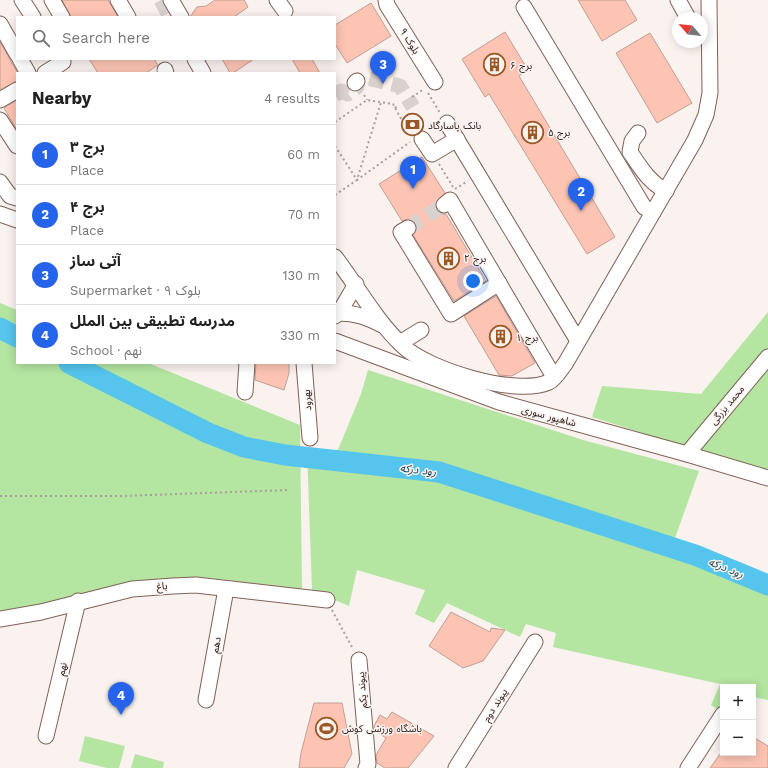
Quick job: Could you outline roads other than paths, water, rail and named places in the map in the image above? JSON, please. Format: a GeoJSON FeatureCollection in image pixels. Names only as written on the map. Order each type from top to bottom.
{"type":"FeatureCollection","features":[{"type":"Feature","properties":{"kind":"street"},"geometry":{"type":"LineString","coordinates":[[22,0],[32,16]]}},
{"type":"Feature","properties":{"kind":"street"},"geometry":{"type":"LineString","coordinates":[[52,0],[61,16]]}},
{"type":"Feature","properties":{"kind":"street"},"geometry":{"type":"LineString","coordinates":[[118,0],[127,16]]}},
{"type":"Feature","properties":{"kind":"street","name":"بلوک ۹"},"geometry":{"type":"LineString","coordinates":[[386,0],[387,5],[430,85]]}},
{"type":"Feature","properties":{"kind":"street"},"geometry":{"type":"LineString","coordinates":[[678,0],[685,12]]}},
{"type":"Feature","properties":{"kind":"street"},"geometry":{"type":"LineString","coordinates":[[707,12],[708,0]]}},
{"type":"Feature","properties":{"kind":"street"},"geometry":{"type":"LineString","coordinates":[[176,1],[180,16]]}},
{"type":"Feature","properties":{"kind":"street"},"geometry":{"type":"LineString","coordinates":[[524,7],[644,207],[653,212]]}},
{"type":"Feature","properties":{"kind":"street"},"geometry":{"type":"LineString","coordinates":[[0,24],[16,52]]}},
{"type":"Feature","properties":{"kind":"street"},"geometry":{"type":"LineString","coordinates":[[336,258],[356,284],[383,325],[400,343],[430,364],[495,384],[530,387],[550,382],[565,364],[695,140],[706,115],[710,93],[707,48]]}},
{"type":"Feature","properties":{"kind":"street"},"geometry":{"type":"LineString","coordinates":[[21,60],[27,72]]}},
{"type":"Feature","properties":{"kind":"street"},"geometry":{"type":"LineString","coordinates":[[196,60],[202,72]]}},
{"type":"Feature","properties":{"kind":"street"},"geometry":{"type":"LineString","coordinates":[[47,72],[64,65]]}},
{"type":"Feature","properties":{"kind":"street"},"geometry":{"type":"LineString","coordinates":[[0,100],[16,91]]}},
{"type":"Feature","properties":{"kind":"street"},"geometry":{"type":"LineString","coordinates":[[0,120],[16,144]]}},
{"type":"Feature","properties":{"kind":"street"},"geometry":{"type":"LineString","coordinates":[[447,123],[578,341]]}},
{"type":"Feature","properties":{"kind":"street"},"geometry":{"type":"LineString","coordinates":[[638,133],[632,141],[630,152],[648,179],[655,186],[666,191]]}},
{"type":"Feature","properties":{"kind":"street"},"geometry":{"type":"LineString","coordinates":[[422,139],[432,154],[457,139]]}},
{"type":"Feature","properties":{"kind":"street"},"geometry":{"type":"LineString","coordinates":[[0,182],[9,196]]}},
{"type":"Feature","properties":{"kind":"street"},"geometry":{"type":"LineString","coordinates":[[444,205],[450,200],[554,377]]}},
{"type":"Feature","properties":{"kind":"street"},"geometry":{"type":"LineString","coordinates":[[0,214],[16,220]]}},
{"type":"Feature","properties":{"kind":"street"},"geometry":{"type":"LineString","coordinates":[[408,228],[401,232],[451,314],[499,283]]}},
{"type":"Feature","properties":{"kind":"street"},"geometry":{"type":"LineString","coordinates":[[337,314],[356,284]]}},
{"type":"Feature","properties":{"kind":"street"},"geometry":{"type":"LineString","coordinates":[[337,314],[352,313],[364,316],[383,325]]}},
{"type":"Feature","properties":{"kind":"street"},"geometry":{"type":"LineString","coordinates":[[400,343],[420,330]]}},
{"type":"Feature","properties":{"kind":"street","name":"شاهپور سوری"},"geometry":{"type":"LineString","coordinates":[[336,341],[500,402],[768,478]]}},
{"type":"Feature","properties":{"kind":"street","name":"محمد بزرگی"},"geometry":{"type":"LineString","coordinates":[[687,454],[768,356]]}},
{"type":"Feature","properties":{"kind":"street"},"geometry":{"type":"LineString","coordinates":[[245,392],[248,364]]}},
{"type":"Feature","properties":{"kind":"street","name":"بهرود"},"geometry":{"type":"LineString","coordinates":[[304,364],[310,438]]}},
{"type":"Feature","properties":{"kind":"street","name":"باغ"},"geometry":{"type":"LineString","coordinates":[[0,619],[41,612],[78,601],[132,588],[196,585],[327,600]]}},
{"type":"Feature","properties":{"kind":"street","name":"دهم"},"geometry":{"type":"LineString","coordinates":[[206,700],[226,589]]}},
{"type":"Feature","properties":{"kind":"street","name":"نهم"},"geometry":{"type":"LineString","coordinates":[[46,736],[78,601]]}},
{"type":"Feature","properties":{"kind":"street","name":"پیوند دوم"},"geometry":{"type":"LineString","coordinates":[[456,768],[535,642]]}},
{"type":"Feature","properties":{"kind":"street","name":"پیوند یکم"},"geometry":{"type":"LineString","coordinates":[[359,660],[369,767]]}},
{"type":"Feature","properties":{"kind":"street"},"geometry":{"type":"LineString","coordinates":[[688,768],[720,719]]}},
{"type":"Feature","properties":{"kind":"waterway","name":"رود درکه"},"geometry":{"type":"LineString","coordinates":[[0,328],[16,336]]}},
{"type":"Feature","properties":{"kind":"waterway","name":"رود درکه"},"geometry":{"type":"LineString","coordinates":[[71,364],[208,433],[244,447],[285,455],[439,472],[695,555],[768,585]]}},
{"type":"Feature","properties":{"kind":"tunnel"},"geometry":{"type":"LineString","coordinates":[[161,0],[169,16]]}},
{"type":"Feature","properties":{"kind":"tunnel"},"geometry":{"type":"LineString","coordinates":[[336,94],[341,91],[348,94],[357,87],[357,81],[364,77],[400,86],[413,107]]}},
{"type":"Feature","properties":{"kind":"tunnel"},"geometry":{"type":"LineString","coordinates":[[408,228],[444,205]]}},
{"type":"Feature","properties":{"kind":"place","name":"برج ۶"},"geometry":{"type":"Point","coordinates":[495,65]}},
{"type":"Feature","properties":{"kind":"place","name":"آتی ساز"},"geometry":{"type":"Point","coordinates":[383,84]}},
{"type":"Feature","properties":{"kind":"place","name":"بانک پاسارگاد"},"geometry":{"type":"Point","coordinates":[413,125]}},
{"type":"Feature","properties":{"kind":"place","name":"برج ۵"},"geometry":{"type":"Point","coordinates":[533,132]}},
{"type":"Feature","properties":{"kind":"place","name":"برج ۳"},"geometry":{"type":"Point","coordinates":[413,189]}},
{"type":"Feature","properties":{"kind":"place","name":"برج ۴"},"geometry":{"type":"Point","coordinates":[581,211]}},
{"type":"Feature","properties":{"kind":"place","name":"برج ۲"},"geometry":{"type":"Point","coordinates":[449,258]}},
{"type":"Feature","properties":{"kind":"place","name":"برج ۱"},"geometry":{"type":"Point","coordinates":[500,337]}},
{"type":"Feature","properties":{"kind":"place","name":"مدرسه تطبیقی بین الملل"},"geometry":{"type":"Point","coordinates":[121,715]}},
{"type":"Feature","properties":{"kind":"place","name":"باشگاه ورزشی کوش"},"geometry":{"type":"Point","coordinates":[327,728]}}]}
